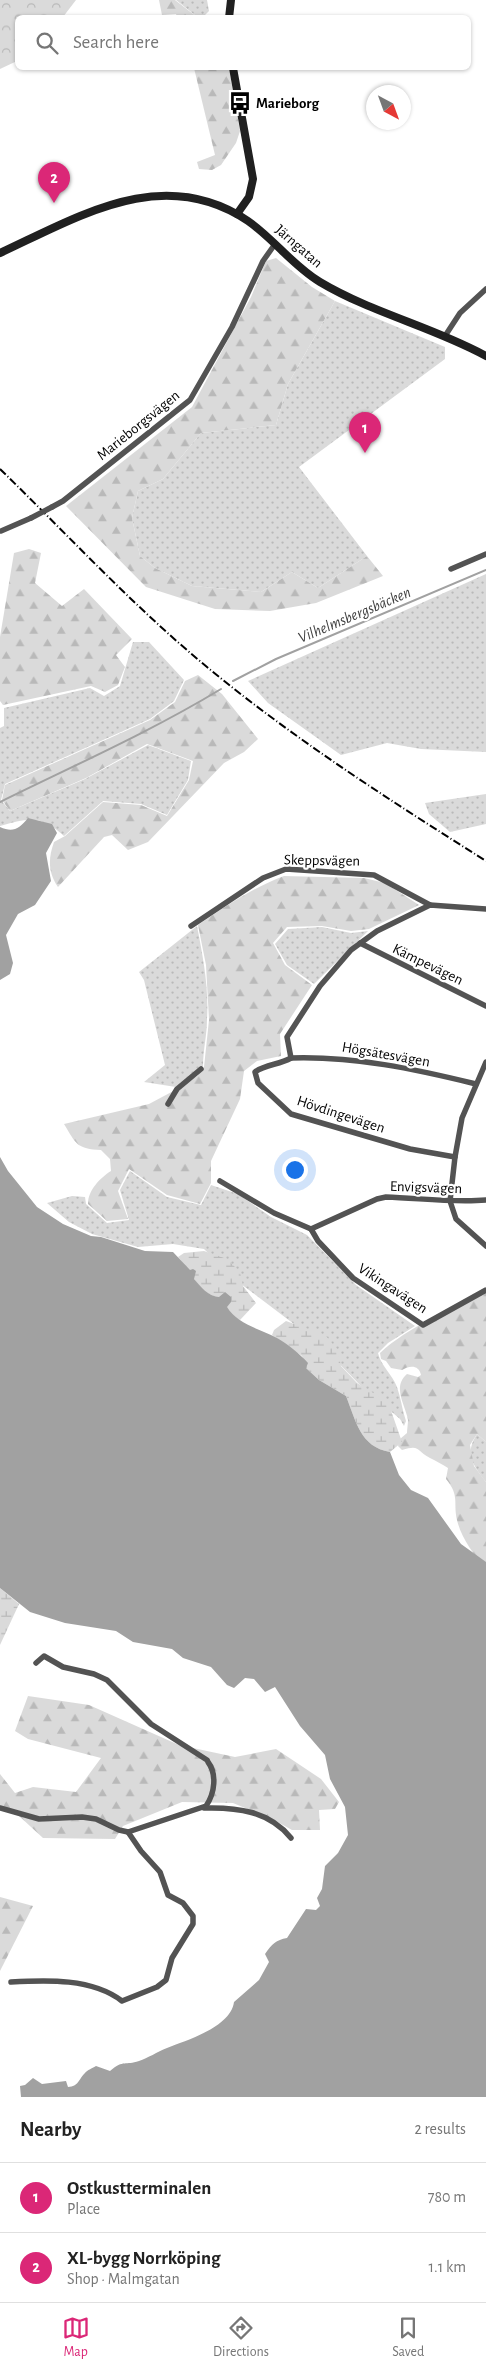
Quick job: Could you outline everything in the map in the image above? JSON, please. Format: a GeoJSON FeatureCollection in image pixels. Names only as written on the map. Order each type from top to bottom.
{"type":"FeatureCollection","features":[{"type":"Feature","properties":{"kind":"street"},"geometry":{"type":"LineString","coordinates":[[229,15],[231,0]]}},
{"type":"Feature","properties":{"kind":"street"},"geometry":{"type":"LineString","coordinates":[[233,70],[253,179],[249,197],[237,214]]}},
{"type":"Feature","properties":{"kind":"street","name":"Järngatan"},"geometry":{"type":"LineString","coordinates":[[0,253],[84,214],[142,196],[160,194],[192,198],[210,202],[237,214],[256,227],[307,273],[326,285],[445,336],[486,356]]}},
{"type":"Feature","properties":{"kind":"street","name":"Marieborgsvägen"},"geometry":{"type":"LineString","coordinates":[[1,531],[63,501],[190,400],[232,327],[263,261],[276,244]]}},
{"type":"Feature","properties":{"kind":"street"},"geometry":{"type":"LineString","coordinates":[[445,336],[460,313],[486,289]]}},
{"type":"Feature","properties":{"kind":"street"},"geometry":{"type":"LineString","coordinates":[[452,569],[486,554]]}},
{"type":"Feature","properties":{"kind":"street","name":"Skeppsvägen"},"geometry":{"type":"LineString","coordinates":[[191,926],[263,878],[286,869],[374,875],[430,905]]}},
{"type":"Feature","properties":{"kind":"street"},"geometry":{"type":"LineString","coordinates":[[291,1058],[287,1037],[320,986],[360,942],[377,931],[430,905],[486,909]]}},
{"type":"Feature","properties":{"kind":"street","name":"Kämpevägen"},"geometry":{"type":"LineString","coordinates":[[360,942],[486,1006]]}},
{"type":"Feature","properties":{"kind":"street","name":"Högsätesvägen"},"geometry":{"type":"LineString","coordinates":[[291,1058],[329,1057],[372,1062],[476,1084]]}},
{"type":"Feature","properties":{"kind":"street","name":"Hövdingevägen"},"geometry":{"type":"LineString","coordinates":[[291,1058],[280,1065],[262,1066],[255,1072],[258,1083],[291,1114],[410,1148],[455,1157]]}},
{"type":"Feature","properties":{"kind":"street"},"geometry":{"type":"LineString","coordinates":[[486,1062],[462,1118],[450,1201],[456,1219],[486,1246]]}},
{"type":"Feature","properties":{"kind":"street"},"geometry":{"type":"LineString","coordinates":[[168,1104],[177,1089],[201,1069]]}},
{"type":"Feature","properties":{"kind":"street"},"geometry":{"type":"LineString","coordinates":[[220,1181],[274,1213],[311,1229]]}},
{"type":"Feature","properties":{"kind":"street","name":"Envigsvägen"},"geometry":{"type":"LineString","coordinates":[[311,1229],[377,1199],[450,1201],[460,1203],[486,1200]]}},
{"type":"Feature","properties":{"kind":"street","name":"Vikingavägen"},"geometry":{"type":"LineString","coordinates":[[311,1229],[318,1241],[353,1278],[423,1325],[486,1290]]}},
{"type":"Feature","properties":{"kind":"street"},"geometry":{"type":"LineString","coordinates":[[36,1663],[44,1656],[63,1667],[100,1676],[121,1692],[151,1724],[207,1761],[214,1772],[215,1779],[210,1800],[202,1808]]}},
{"type":"Feature","properties":{"kind":"street"},"geometry":{"type":"LineString","coordinates":[[0,1808],[39,1819],[82,1817],[96,1819],[119,1830],[128,1832],[189,1810],[202,1808],[241,1809],[271,1819],[281,1826],[291,1838]]}},
{"type":"Feature","properties":{"kind":"street"},"geometry":{"type":"LineString","coordinates":[[11,1982],[68,1982],[104,1991],[122,2001],[157,1987],[166,1980],[172,1958],[192,1924],[193,1916],[183,1903],[168,1895],[160,1872],[141,1851],[128,1832]]}},
{"type":"Feature","properties":{"kind":"green space"},"geometry":{"type":"Polygon","coordinates":[[[0,0],[76,0],[65,15],[15,15],[15,62],[0,69],[0,0]]]}},
{"type":"Feature","properties":{"kind":"green space"},"geometry":{"type":"Polygon","coordinates":[[[159,0],[175,0],[194,15],[176,14],[162,15],[159,0]]]}},
{"type":"Feature","properties":{"kind":"green space"},"geometry":{"type":"Polygon","coordinates":[[[176,0],[207,0],[209,11],[205,15],[195,15],[176,0]]]}},
{"type":"Feature","properties":{"kind":"green space"},"geometry":{"type":"Polygon","coordinates":[[[194,70],[229,70],[240,131],[236,143],[221,165],[212,170],[199,169],[197,162],[215,155],[194,70]]]}},
{"type":"Feature","properties":{"kind":"green space"},"geometry":{"type":"Polygon","coordinates":[[[276,258],[312,287],[335,301],[288,384],[276,425],[201,433],[163,479],[138,491],[132,518],[140,556],[155,568],[192,586],[261,592],[292,572],[318,588],[367,556],[383,576],[316,603],[270,611],[215,609],[146,587],[66,506],[192,407],[251,297],[266,261],[276,258]]]}},
{"type":"Feature","properties":{"kind":"green space"},"geometry":{"type":"Polygon","coordinates":[[[335,301],[445,347],[445,359],[299,467],[367,556],[318,588],[292,572],[261,592],[192,586],[155,568],[140,556],[132,518],[138,491],[163,479],[201,433],[276,425],[288,384],[335,301]]]}},
{"type":"Feature","properties":{"kind":"green space"},"geometry":{"type":"Polygon","coordinates":[[[29,549],[41,553],[35,583],[62,606],[84,589],[132,639],[116,655],[125,667],[118,685],[105,692],[91,686],[3,705],[0,701],[0,637],[14,553],[29,549]]]}},
{"type":"Feature","properties":{"kind":"green space"},"geometry":{"type":"Polygon","coordinates":[[[486,574],[486,752],[421,749],[387,743],[341,755],[268,703],[248,681],[486,574]]]}},
{"type":"Feature","properties":{"kind":"green space"},"geometry":{"type":"Polygon","coordinates":[[[133,642],[149,642],[184,680],[174,701],[150,719],[5,784],[1,800],[10,811],[85,779],[148,745],[191,761],[188,780],[167,815],[141,804],[103,801],[64,836],[41,821],[26,820],[0,826],[0,728],[4,726],[4,708],[90,688],[104,696],[120,686],[133,642]]]}},
{"type":"Feature","properties":{"kind":"green space"},"geometry":{"type":"Polygon","coordinates":[[[198,675],[222,694],[258,739],[244,752],[224,763],[148,842],[128,850],[112,835],[104,837],[58,887],[52,876],[50,865],[54,842],[65,836],[103,802],[141,805],[167,816],[189,780],[193,761],[147,744],[86,778],[10,811],[2,800],[5,785],[150,720],[175,702],[185,681],[198,675]]]}},
{"type":"Feature","properties":{"kind":"green space"},"geometry":{"type":"Polygon","coordinates":[[[486,794],[486,824],[450,832],[429,814],[425,803],[486,794]]]}},
{"type":"Feature","properties":{"kind":"green space"},"geometry":{"type":"Polygon","coordinates":[[[284,876],[364,878],[385,883],[419,905],[369,929],[351,931],[322,926],[287,927],[273,943],[285,965],[312,985],[280,1034],[281,1056],[257,1061],[244,1071],[240,1099],[211,1161],[211,1183],[200,1204],[167,1195],[129,1169],[118,1191],[128,1219],[107,1221],[88,1204],[90,1194],[95,1185],[111,1171],[110,1159],[101,1150],[82,1147],[78,1144],[64,1124],[149,1104],[197,1076],[204,1067],[209,1020],[206,965],[198,925],[250,892],[284,876]]]}},
{"type":"Feature","properties":{"kind":"green space"},"geometry":{"type":"Polygon","coordinates":[[[197,926],[207,996],[207,1025],[203,1066],[176,1087],[144,1082],[165,1065],[144,980],[139,972],[197,926]]]}},
{"type":"Feature","properties":{"kind":"green space"},"geometry":{"type":"Polygon","coordinates":[[[322,927],[351,933],[368,931],[314,984],[287,965],[275,944],[288,929],[322,927]]]}},
{"type":"Feature","properties":{"kind":"green space"},"geometry":{"type":"Polygon","coordinates":[[[130,1171],[167,1197],[201,1205],[211,1185],[238,1194],[271,1217],[307,1235],[356,1285],[415,1326],[388,1343],[378,1353],[397,1387],[406,1421],[404,1426],[400,1419],[359,1384],[319,1343],[237,1281],[204,1249],[173,1244],[138,1247],[92,1234],[69,1222],[47,1203],[72,1196],[85,1197],[86,1204],[107,1223],[129,1220],[120,1190],[130,1171]]]}},
{"type":"Feature","properties":{"kind":"green space"},"geometry":{"type":"Polygon","coordinates":[[[204,1251],[227,1259],[240,1272],[243,1286],[256,1303],[240,1320],[233,1317],[219,1297],[206,1292],[200,1287],[178,1257],[184,1253],[204,1251]]]}},
{"type":"Feature","properties":{"kind":"green space"},"geometry":{"type":"Polygon","coordinates":[[[486,1291],[486,1442],[477,1434],[470,1445],[474,1466],[486,1482],[486,1567],[461,1533],[456,1514],[455,1495],[446,1479],[448,1468],[416,1448],[402,1450],[398,1446],[400,1439],[407,1433],[408,1422],[400,1384],[407,1374],[418,1377],[421,1375],[420,1372],[414,1367],[402,1370],[391,1368],[386,1361],[381,1359],[380,1353],[391,1343],[417,1327],[486,1291]]]}},
{"type":"Feature","properties":{"kind":"green space"},"geometry":{"type":"Polygon","coordinates":[[[286,1321],[325,1335],[337,1349],[341,1366],[357,1383],[388,1402],[402,1442],[390,1452],[372,1445],[366,1439],[356,1423],[346,1396],[319,1380],[306,1368],[302,1356],[272,1335],[274,1330],[286,1321]]]}},
{"type":"Feature","properties":{"kind":"green space"},"geometry":{"type":"Polygon","coordinates":[[[477,1434],[486,1442],[486,1482],[472,1459],[471,1448],[477,1434]]]}},
{"type":"Feature","properties":{"kind":"green space"},"geometry":{"type":"Polygon","coordinates":[[[0,1588],[19,1604],[0,1645],[0,1588]]]}},
{"type":"Feature","properties":{"kind":"green space"},"geometry":{"type":"Polygon","coordinates":[[[28,1696],[89,1705],[179,1745],[235,1757],[276,1749],[321,1779],[339,1802],[335,1809],[319,1810],[320,1830],[292,1830],[274,1820],[233,1803],[182,1802],[123,1826],[115,1839],[43,1838],[18,1815],[0,1807],[0,1774],[15,1793],[33,1787],[76,1792],[101,1758],[28,1739],[15,1731],[28,1696]]]}},
{"type":"Feature","properties":{"kind":"green space"},"geometry":{"type":"Polygon","coordinates":[[[0,1897],[33,1906],[0,1971],[0,1897]]]}},
{"type":"Feature","properties":{"kind":"shaded area"},"geometry":{"type":"Polygon","coordinates":[[[28,818],[52,824],[57,833],[46,853],[51,881],[35,905],[18,914],[6,935],[13,963],[10,974],[0,980],[0,827],[12,830],[22,825],[28,818]]]}},
{"type":"Feature","properties":{"kind":"shaded area"},"geometry":{"type":"Polygon","coordinates":[[[0,1157],[8,1171],[37,1207],[63,1224],[91,1236],[101,1237],[145,1251],[173,1252],[190,1270],[196,1271],[194,1279],[205,1291],[219,1297],[225,1292],[231,1297],[231,1302],[227,1307],[231,1313],[249,1326],[285,1343],[308,1363],[306,1368],[319,1380],[346,1396],[360,1432],[372,1445],[390,1452],[399,1475],[411,1490],[428,1498],[461,1544],[486,1562],[486,2097],[21,2097],[20,2086],[25,2085],[33,2078],[42,2084],[66,2081],[68,2087],[72,2086],[86,2072],[96,2066],[110,2071],[122,2064],[142,2060],[196,2037],[225,2019],[231,2011],[234,2002],[259,1980],[269,1962],[265,1954],[274,1943],[287,1938],[306,1909],[316,1910],[320,1906],[317,1898],[322,1889],[325,1866],[338,1853],[348,1835],[345,1807],[330,1779],[325,1755],[300,1726],[275,1687],[265,1692],[254,1679],[245,1678],[234,1688],[227,1685],[211,1667],[183,1658],[172,1649],[133,1642],[116,1631],[65,1623],[30,1612],[0,1588],[0,1157]]]}},
{"type":"Feature","properties":{"kind":"waterway","name":"Vilhelmsbergsbäcken"},"geometry":{"type":"LineString","coordinates":[[233,681],[276,659],[486,570]]}},
{"type":"Feature","properties":{"kind":"waterway","name":"Vilhelmsbergsbäcken"},"geometry":{"type":"LineString","coordinates":[[0,802],[140,734],[221,689]]}},
{"type":"Feature","properties":{"kind":"railway"},"geometry":{"type":"LineString","coordinates":[[0,469],[153,620],[240,694],[308,744],[486,861]]}},
{"type":"Feature","properties":{"kind":"place","name":"Marieborg"},"geometry":{"type":"Point","coordinates":[240,103]}},
{"type":"Feature","properties":{"kind":"place","name":"XL-bygg Norrköping"},"geometry":{"type":"Point","coordinates":[54,203]}},
{"type":"Feature","properties":{"kind":"place","name":"Ostkustterminalen"},"geometry":{"type":"Point","coordinates":[365,453]}}]}
